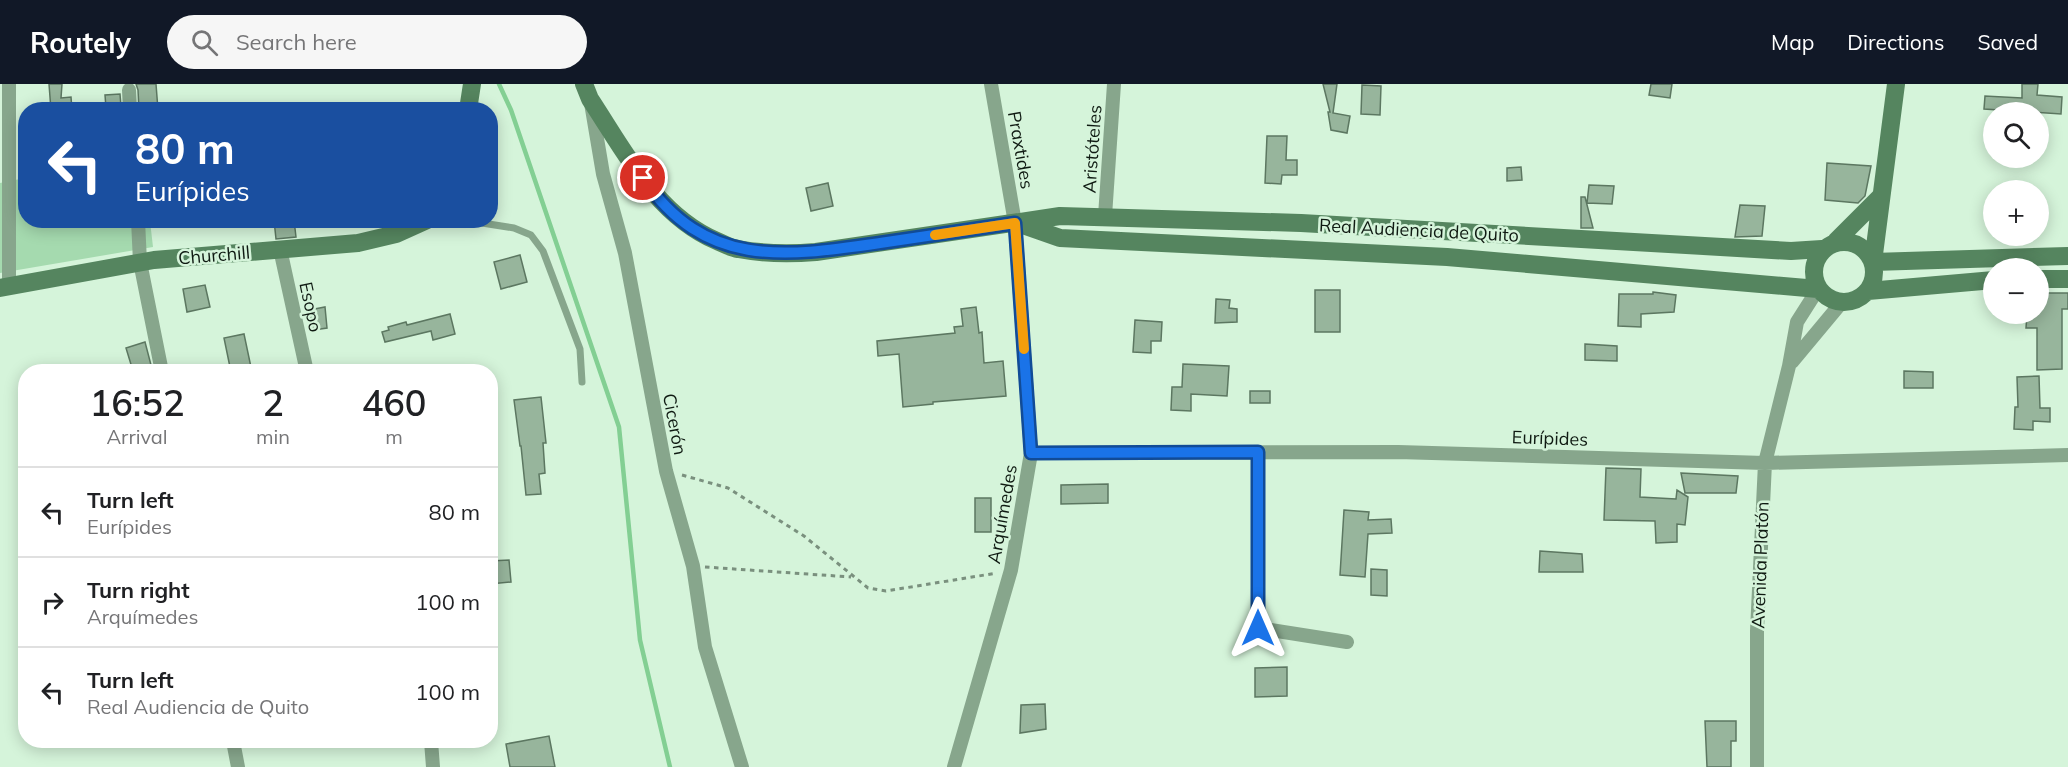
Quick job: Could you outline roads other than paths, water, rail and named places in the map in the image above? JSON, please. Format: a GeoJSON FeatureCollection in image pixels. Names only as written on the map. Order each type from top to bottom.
{"type":"FeatureCollection","features":[{"type":"Feature","properties":{"kind":"main road"},"geometry":{"type":"LineString","coordinates":[[469,102],[472,84]]}},
{"type":"Feature","properties":{"kind":"main road"},"geometry":{"type":"LineString","coordinates":[[1881,196],[1815,261],[1814,275],[1818,289],[1828,298],[1842,303],[1860,298],[1868,291],[1874,273],[1873,262],[1896,84]]}},
{"type":"Feature","properties":{"kind":"main road","name":"Real Audiencia de Quito"},"geometry":{"type":"LineString","coordinates":[[588,89],[656,198],[698,233],[736,249],[782,254],[816,252],[1060,216],[1301,223],[1791,251],[1829,245]]}},
{"type":"Feature","properties":{"kind":"main road","name":"Real Audiencia de Quito"},"geometry":{"type":"LineString","coordinates":[[1015,223],[1060,238],[1447,257],[1818,289]]}},
{"type":"Feature","properties":{"kind":"main road","name":"Churchill"},"geometry":{"type":"LineString","coordinates":[[5,287],[140,262],[358,243],[396,234],[409,228]]}},
{"type":"Feature","properties":{"kind":"main road"},"geometry":{"type":"LineString","coordinates":[[1829,245],[1851,241],[1865,249],[1873,262]]}},
{"type":"Feature","properties":{"kind":"main road"},"geometry":{"type":"LineString","coordinates":[[1873,262],[2068,256]]}},
{"type":"Feature","properties":{"kind":"main road"},"geometry":{"type":"LineString","coordinates":[[2049,279],[2068,279]]}},
{"type":"Feature","properties":{"kind":"main road"},"geometry":{"type":"LineString","coordinates":[[1868,291],[1983,281]]}},
{"type":"Feature","properties":{"kind":"street"},"geometry":{"type":"LineString","coordinates":[[5,287],[9,84]]}},
{"type":"Feature","properties":{"kind":"street","name":"Praxtides"},"geometry":{"type":"LineString","coordinates":[[991,84],[1015,223]]}},
{"type":"Feature","properties":{"kind":"street","name":"Aristóteles"},"geometry":{"type":"LineString","coordinates":[[1105,216],[1114,84]]}},
{"type":"Feature","properties":{"kind":"street","name":"Cicerón"},"geometry":{"type":"LineString","coordinates":[[588,89],[603,174],[625,254],[666,471],[693,566],[705,647],[742,767]]}},
{"type":"Feature","properties":{"kind":"street"},"geometry":{"type":"LineString","coordinates":[[129,90],[130,102]]}},
{"type":"Feature","properties":{"kind":"street","name":"Arquímedes"},"geometry":{"type":"LineString","coordinates":[[954,767],[1011,570],[1031,453],[1015,223]]}},
{"type":"Feature","properties":{"kind":"street"},"geometry":{"type":"LineString","coordinates":[[138,228],[140,262],[160,364]]}},
{"type":"Feature","properties":{"kind":"street","name":"Esopo"},"geometry":{"type":"LineString","coordinates":[[280,249],[305,364]]}},
{"type":"Feature","properties":{"kind":"street","name":"Avenida Platón"},"geometry":{"type":"LineString","coordinates":[[1757,767],[1757,632],[1765,462],[1789,366],[1797,322],[1818,289]]}},
{"type":"Feature","properties":{"kind":"street","name":"Avenida Platón"},"geometry":{"type":"LineString","coordinates":[[1789,366],[1842,303]]}},
{"type":"Feature","properties":{"kind":"street"},"geometry":{"type":"LineString","coordinates":[[1258,452],[1258,628],[1347,642]]}},
{"type":"Feature","properties":{"kind":"street","name":"Eurípides"},"geometry":{"type":"LineString","coordinates":[[1031,453],[1398,452],[1765,462],[2068,455]]}},
{"type":"Feature","properties":{"kind":"street"},"geometry":{"type":"LineString","coordinates":[[234,748],[238,767]]}},
{"type":"Feature","properties":{"kind":"street"},"geometry":{"type":"LineString","coordinates":[[432,748],[433,767]]}},
{"type":"Feature","properties":{"kind":"lane"},"geometry":{"type":"LineString","coordinates":[[498,225],[514,228],[531,235],[543,251],[580,349],[582,382]]}},
{"type":"Feature","properties":{"kind":"waterway"},"geometry":{"type":"LineString","coordinates":[[499,84],[511,110],[619,427],[640,640],[670,767]]}}]}
